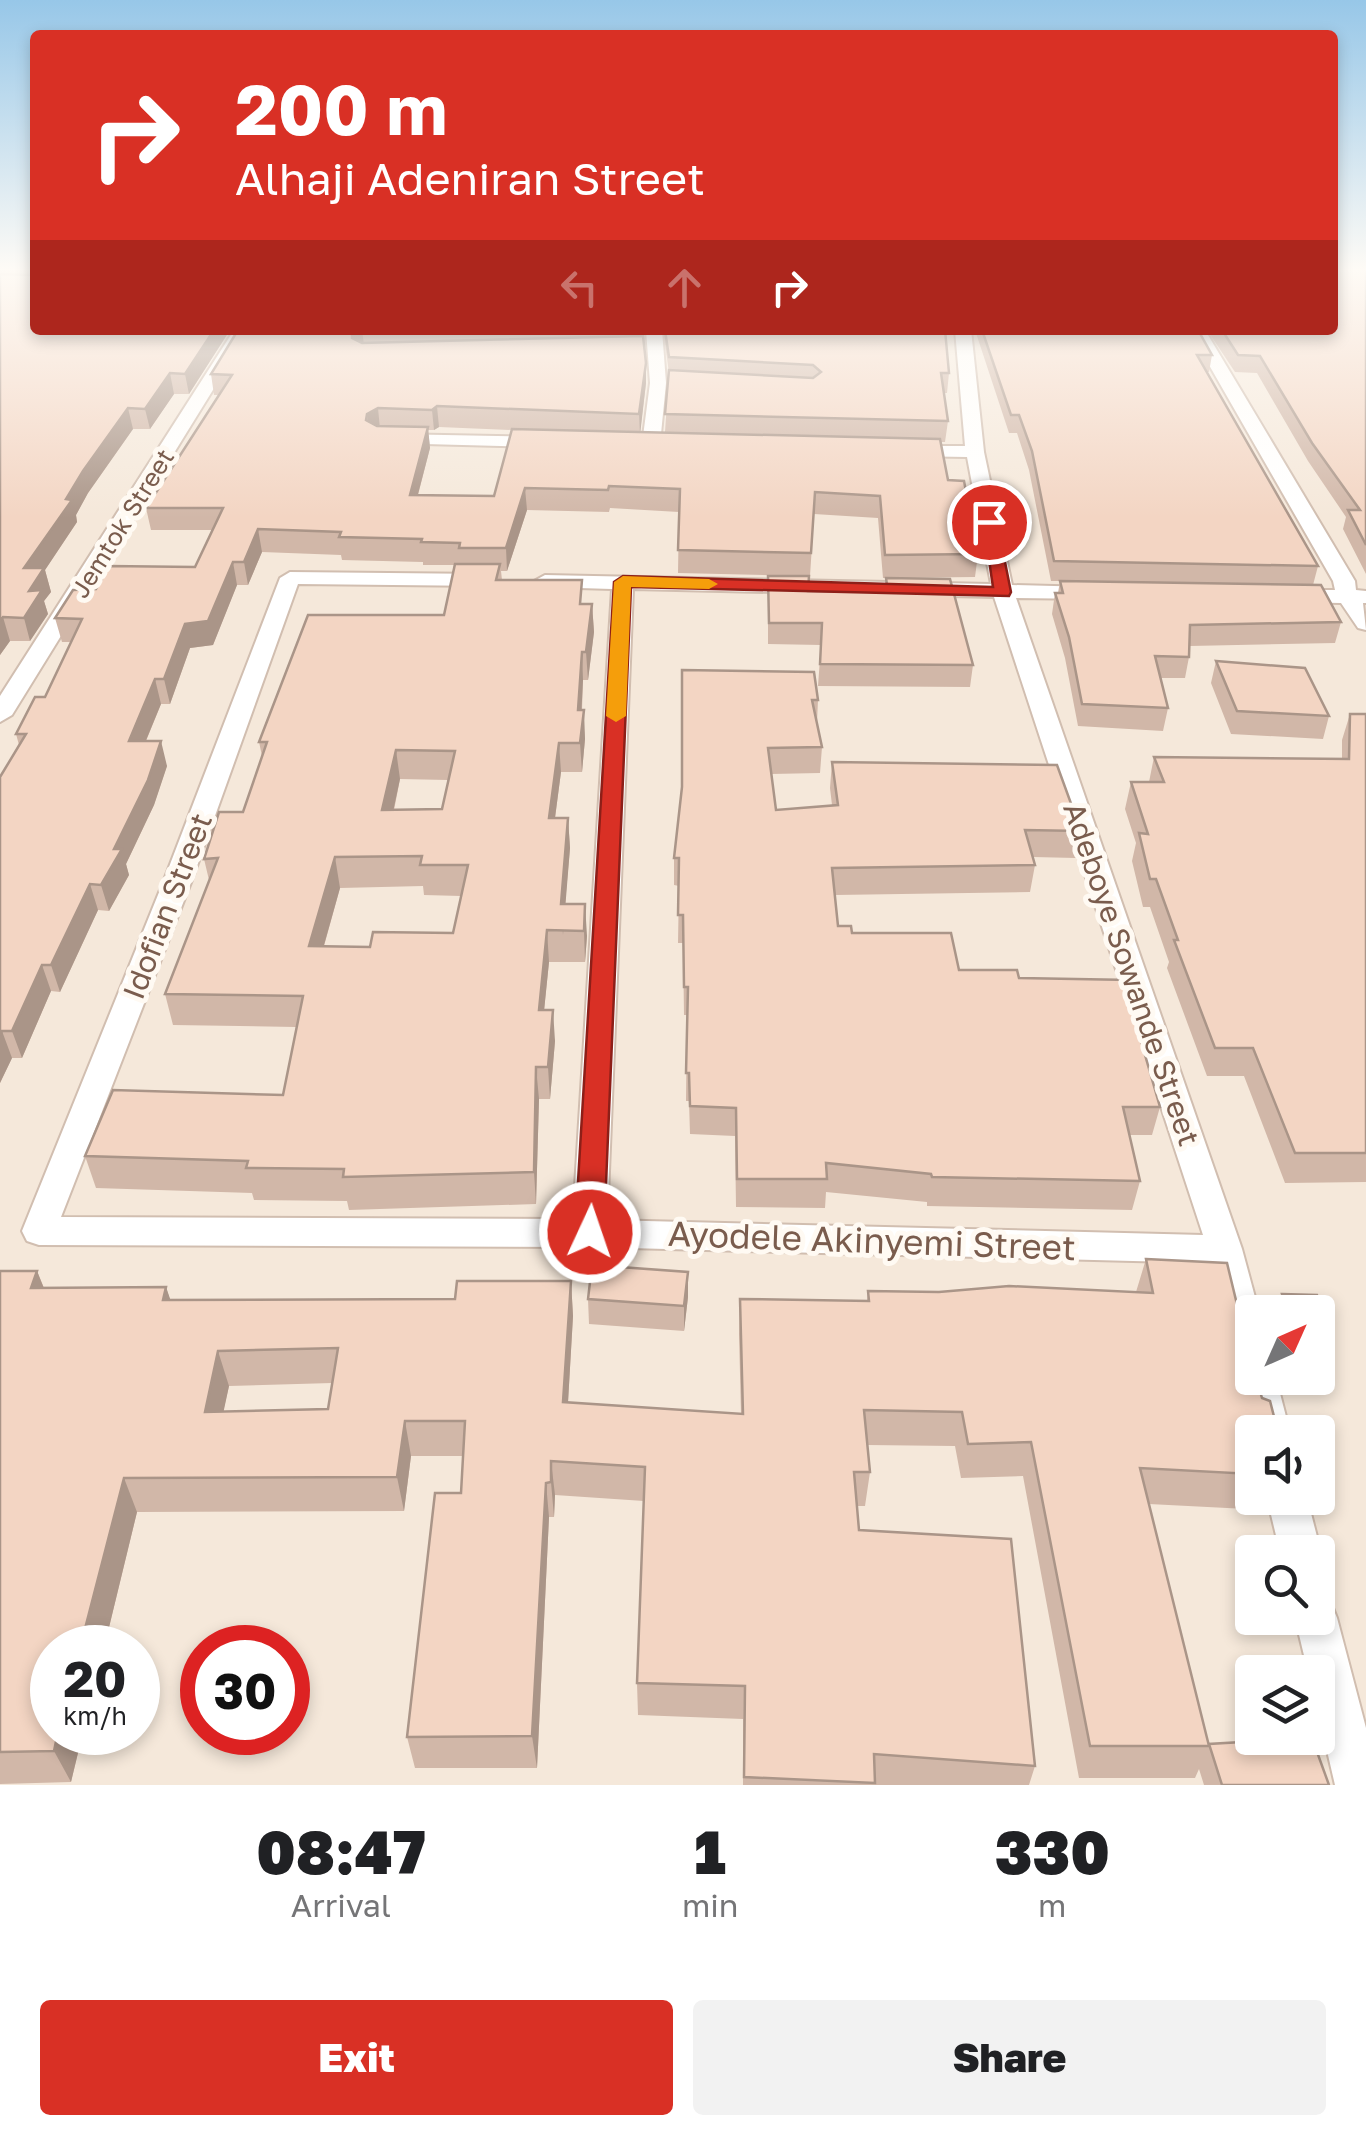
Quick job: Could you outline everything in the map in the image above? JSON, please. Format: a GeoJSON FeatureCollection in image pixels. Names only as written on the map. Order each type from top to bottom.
{"type":"FeatureCollection","features":[{"type":"Feature","properties":{"kind":"street","name":"Jemtok Street"},"geometry":{"type":"LineString","coordinates":[[0,715],[229,351]]}},
{"type":"Feature","properties":{"kind":"street"},"geometry":{"type":"LineString","coordinates":[[650,351],[658,383],[651,444]]}},
{"type":"Feature","properties":{"kind":"street","name":"Adeboye Sowande Street"},"geometry":{"type":"LineString","coordinates":[[966,351],[975,452],[1002,592],[1225,1250],[1236,1295]]}},
{"type":"Feature","properties":{"kind":"street"},"geometry":{"type":"LineString","coordinates":[[1209,351],[1357,597],[1366,622]]}},
{"type":"Feature","properties":{"kind":"street"},"geometry":{"type":"LineString","coordinates":[[380,438],[554,442]]}},
{"type":"Feature","properties":{"kind":"street"},"geometry":{"type":"LineString","coordinates":[[880,450],[975,452]]}},
{"type":"Feature","properties":{"kind":"street","name":"Idofian Street"},"geometry":{"type":"LineString","coordinates":[[39,1231],[178,880],[290,578],[623,582]]}},
{"type":"Feature","properties":{"kind":"street"},"geometry":{"type":"LineString","coordinates":[[590,1232],[623,582],[1118,594]]}},
{"type":"Feature","properties":{"kind":"street"},"geometry":{"type":"LineString","coordinates":[[1271,596],[1357,597]]}},
{"type":"Feature","properties":{"kind":"street","name":"Ayodele Akinyemi Street"},"geometry":{"type":"LineString","coordinates":[[39,1231],[590,1232],[1225,1250]]}},
{"type":"Feature","properties":{"kind":"street"},"geometry":{"type":"LineString","coordinates":[[1320,1635],[1358,1785]]}},
{"type":"Feature","properties":{"kind":"shaded area"},"geometry":{"type":"Polygon","coordinates":[[[0,351],[1366,351],[1366,1785],[0,1785],[0,351]]]}},
{"type":"Feature","properties":{"kind":"building"},"geometry":{"type":"Polygon","coordinates":[[[0,351],[200,351],[185,374],[170,373],[145,409],[128,408],[83,471],[66,499],[72,500],[24,568],[44,568],[29,591],[42,590],[24,618],[3,617],[0,621],[0,351]]]}},
{"type":"Feature","properties":{"kind":"building"},"geometry":{"type":"Polygon","coordinates":[[[225,351],[645,351],[639,414],[437,406],[432,410],[378,408],[367,414],[366,420],[377,426],[428,427],[410,495],[494,496],[512,429],[940,439],[948,480],[964,481],[978,554],[885,555],[880,496],[815,492],[811,553],[678,550],[680,489],[525,488],[506,548],[459,548],[460,543],[421,542],[422,539],[339,537],[341,532],[258,529],[244,562],[233,562],[208,621],[185,624],[164,679],[155,679],[129,741],[161,741],[148,780],[114,849],[122,849],[101,885],[90,884],[51,965],[42,965],[12,1031],[2,1031],[0,1035],[0,777],[26,734],[16,734],[35,697],[45,697],[82,619],[55,618],[73,590],[96,589],[109,566],[195,567],[223,508],[146,508],[232,375],[211,374],[225,351]]]}},
{"type":"Feature","properties":{"kind":"building"},"geometry":{"type":"Polygon","coordinates":[[[668,351],[947,351],[949,373],[941,373],[948,421],[665,414],[669,370],[813,378],[821,372],[813,365],[669,357],[668,351]]]}},
{"type":"Feature","properties":{"kind":"building"},"geometry":{"type":"Polygon","coordinates":[[[989,351],[1210,351],[1212,355],[1197,355],[1318,566],[1054,561],[1032,451],[1019,415],[1011,415],[989,351]]]}},
{"type":"Feature","properties":{"kind":"building"},"geometry":{"type":"Polygon","coordinates":[[[1236,351],[1366,351],[1366,545],[1348,510],[1360,510],[1312,443],[1260,356],[1238,355],[1236,351]]]}},
{"type":"Feature","properties":{"kind":"building"},"geometry":{"type":"Polygon","coordinates":[[[455,564],[500,564],[496,580],[582,580],[580,604],[592,604],[586,652],[582,652],[578,710],[584,710],[580,743],[559,743],[549,818],[568,818],[561,904],[585,904],[584,931],[547,930],[539,1010],[553,1010],[548,1067],[536,1067],[534,1172],[343,1177],[344,1169],[246,1168],[248,1161],[85,1156],[113,1090],[283,1095],[303,996],[165,994],[218,858],[204,859],[219,812],[243,812],[267,742],[259,742],[308,615],[444,615],[455,564]],[[396,750],[382,810],[442,809],[455,751],[396,750]],[[422,856],[335,857],[309,946],[370,947],[373,932],[453,933],[468,865],[420,865],[422,856]]]}},
{"type":"Feature","properties":{"kind":"building"},"geometry":{"type":"Polygon","coordinates":[[[768,576],[809,576],[808,591],[888,592],[886,578],[950,579],[973,665],[820,664],[822,623],[769,623],[768,576]]]}},
{"type":"Feature","properties":{"kind":"building"},"geometry":{"type":"Polygon","coordinates":[[[1060,581],[1321,585],[1341,622],[1190,625],[1189,657],[1155,656],[1168,708],[1082,704],[1069,637],[1055,593],[1063,593],[1060,581]]]}},
{"type":"Feature","properties":{"kind":"building"},"geometry":{"type":"Polygon","coordinates":[[[1216,661],[1305,668],[1329,716],[1237,711],[1216,661]]]}},
{"type":"Feature","properties":{"kind":"building"},"geometry":{"type":"Polygon","coordinates":[[[682,670],[814,672],[818,700],[812,700],[822,747],[768,748],[776,810],[838,805],[832,762],[1057,765],[1081,831],[1025,830],[1035,865],[832,868],[838,926],[851,926],[852,933],[951,933],[959,970],[1017,970],[1019,978],[1131,980],[1148,1034],[1139,1034],[1160,1107],[1123,1107],[1140,1181],[932,1177],[826,1163],[827,1179],[737,1179],[736,1108],[690,1106],[686,1073],[688,987],[684,987],[683,915],[678,915],[679,858],[674,858],[682,787],[682,670]]]}},
{"type":"Feature","properties":{"kind":"building"},"geometry":{"type":"Polygon","coordinates":[[[1350,714],[1366,714],[1366,1153],[1295,1153],[1253,1048],[1215,1048],[1174,940],[1178,940],[1156,879],[1150,879],[1139,833],[1148,834],[1131,782],[1164,782],[1154,757],[1349,759],[1350,714]]]}},
{"type":"Feature","properties":{"kind":"building"},"geometry":{"type":"Polygon","coordinates":[[[1146,1259],[1227,1263],[1235,1296],[1235,1395],[1261,1395],[1270,1401],[1274,1415],[1235,1415],[1235,1473],[1140,1468],[1209,1746],[1090,1746],[1031,1442],[968,1444],[962,1412],[864,1410],[870,1472],[854,1472],[859,1530],[1011,1539],[1035,1766],[874,1754],[875,1783],[744,1777],[745,1686],[637,1683],[645,1467],[551,1461],[551,1482],[546,1483],[532,1736],[407,1737],[435,1493],[461,1493],[465,1421],[405,1421],[397,1477],[124,1478],[86,1625],[30,1625],[30,1751],[0,1752],[0,1271],[37,1271],[31,1288],[166,1287],[163,1300],[455,1299],[457,1281],[571,1281],[563,1402],[743,1414],[740,1299],[869,1301],[868,1291],[939,1292],[1009,1286],[1153,1293],[1146,1259]],[[338,1348],[218,1351],[205,1412],[328,1409],[338,1348]]]}},
{"type":"Feature","properties":{"kind":"building"},"geometry":{"type":"Polygon","coordinates":[[[592,1265],[688,1272],[684,1306],[588,1299],[592,1265]]]}},
{"type":"Feature","properties":{"kind":"building"},"geometry":{"type":"Polygon","coordinates":[[[1235,1742],[1235,1755],[1318,1755],[1329,1785],[1222,1785],[1209,1744],[1235,1742]]]}},
{"type":"Feature","properties":{"kind":"slow traffic"},"geometry":{"type":"LineString","coordinates":[[616,716],[623,582],[709,584]]}},
{"type":"Feature","properties":{"kind":"route"},"geometry":{"type":"LineString","coordinates":[[590,1232],[623,582],[1002,592],[989,522]]}}]}
